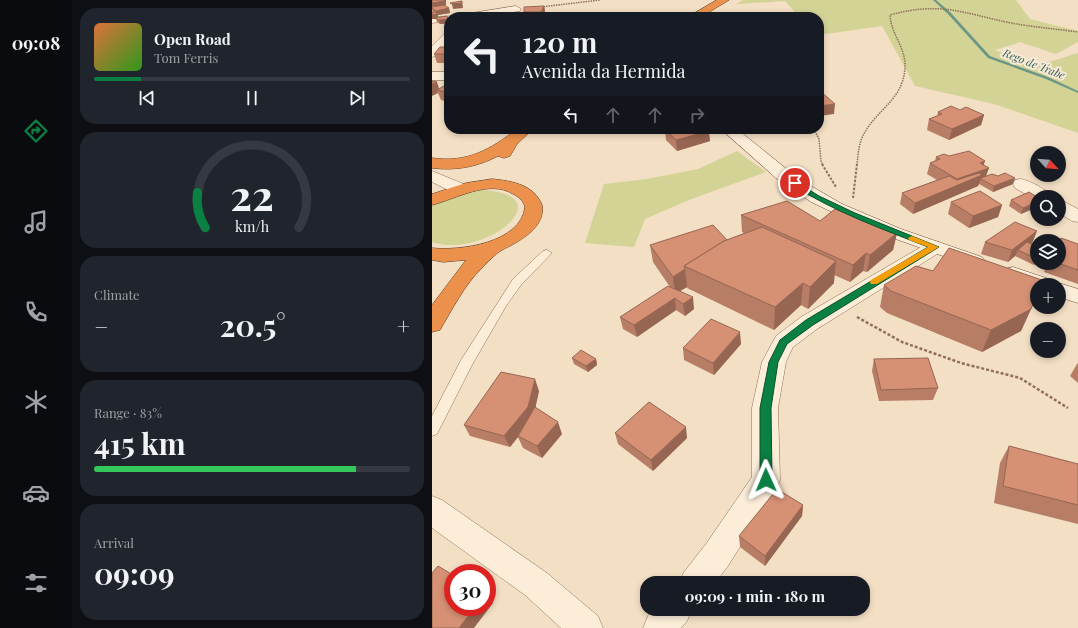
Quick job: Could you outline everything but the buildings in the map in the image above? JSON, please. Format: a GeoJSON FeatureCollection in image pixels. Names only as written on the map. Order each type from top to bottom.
{"type":"FeatureCollection","features":[{"type":"Feature","properties":{"kind":"highway"},"geometry":{"type":"LineString","coordinates":[[702,12],[724,0]]}},
{"type":"Feature","properties":{"kind":"highway"},"geometry":{"type":"LineString","coordinates":[[464,188],[476,177],[509,158],[523,134]]}},
{"type":"Feature","properties":{"kind":"highway"},"geometry":{"type":"LineString","coordinates":[[432,163],[449,166],[469,163],[492,154],[509,158]]}},
{"type":"Feature","properties":{"kind":"highway"},"geometry":{"type":"LineString","coordinates":[[509,158],[522,192]]}},
{"type":"Feature","properties":{"kind":"highway"},"geometry":{"type":"LineString","coordinates":[[432,200],[464,188],[499,185],[522,192],[530,198],[534,207],[532,217],[525,227],[513,237],[496,246],[477,252],[457,255],[432,254]]}},
{"type":"Feature","properties":{"kind":"highway"},"geometry":{"type":"LineString","coordinates":[[432,324],[443,305],[473,265],[496,246]]}},
{"type":"Feature","properties":{"kind":"street"},"geometry":{"type":"LineString","coordinates":[[432,20],[444,19]]}},
{"type":"Feature","properties":{"kind":"street"},"geometry":{"type":"LineString","coordinates":[[432,53],[444,40]]}},
{"type":"Feature","properties":{"kind":"street"},"geometry":{"type":"LineString","coordinates":[[432,76],[444,76]]}},
{"type":"Feature","properties":{"kind":"street"},"geometry":{"type":"LineString","coordinates":[[734,134],[784,176],[817,197],[852,215],[935,247],[1030,280]]}},
{"type":"Feature","properties":{"kind":"street"},"geometry":{"type":"LineString","coordinates":[[432,176],[464,188]]}},
{"type":"Feature","properties":{"kind":"street"},"geometry":{"type":"LineString","coordinates":[[1021,184],[1031,190]]}},
{"type":"Feature","properties":{"kind":"street"},"geometry":{"type":"LineString","coordinates":[[1066,210],[1078,217]]}},
{"type":"Feature","properties":{"kind":"street"},"geometry":{"type":"LineString","coordinates":[[700,576],[717,555],[766,480],[765,408],[774,362],[784,342],[809,323],[836,306],[935,247]]}},
{"type":"Feature","properties":{"kind":"street"},"geometry":{"type":"LineString","coordinates":[[1066,292],[1078,296]]}},
{"type":"Feature","properties":{"kind":"street"},"geometry":{"type":"LineString","coordinates":[[432,510],[464,535],[498,556],[536,584],[586,628]]}},
{"type":"Feature","properties":{"kind":"street"},"geometry":{"type":"LineString","coordinates":[[660,628],[669,616]]}},
{"type":"Feature","properties":{"kind":"lane"},"geometry":{"type":"LineString","coordinates":[[432,430],[466,363],[502,304],[517,282],[547,253]]}},
{"type":"Feature","properties":{"kind":"path"},"geometry":{"type":"LineString","coordinates":[[510,12],[600,0]]}},
{"type":"Feature","properties":{"kind":"path"},"geometry":{"type":"LineString","coordinates":[[852,215],[857,158],[865,131],[884,111],[901,89],[904,74],[905,67],[903,47],[894,33],[890,23],[890,15],[906,8],[929,6]]}},
{"type":"Feature","properties":{"kind":"path"},"geometry":{"type":"LineString","coordinates":[[944,6],[958,8],[1003,21],[1044,29],[1078,32]]}},
{"type":"Feature","properties":{"kind":"path"},"geometry":{"type":"LineString","coordinates":[[816,134],[819,139],[821,160],[836,188],[834,206]]}},
{"type":"Feature","properties":{"kind":"path"},"geometry":{"type":"LineString","coordinates":[[836,306],[902,342],[961,363],[1020,378],[1068,408]]}},
{"type":"Feature","properties":{"kind":"green space"},"geometry":{"type":"Polygon","coordinates":[[[743,0],[1016,0],[1030,19],[1078,31],[1078,42],[1056,54],[1020,42],[995,50],[1033,67],[1078,53],[1078,133],[994,104],[915,86],[882,26],[824,34],[824,12],[795,12],[785,1],[736,4],[743,0]]]}},
{"type":"Feature","properties":{"kind":"green space"},"geometry":{"type":"Polygon","coordinates":[[[737,151],[766,172],[689,200],[645,219],[634,247],[585,243],[604,184],[647,179],[698,169],[737,151]]]}},
{"type":"Feature","properties":{"kind":"green space"},"geometry":{"type":"Polygon","coordinates":[[[481,190],[505,194],[517,202],[517,213],[508,224],[493,235],[474,242],[453,245],[432,242],[432,205],[456,195],[481,190]]]}},
{"type":"Feature","properties":{"kind":"waterway","name":"Rego de Trabe"},"geometry":{"type":"LineString","coordinates":[[934,0],[949,13],[989,57],[1047,78],[1078,92]]}},
{"type":"Feature","properties":{"kind":"slow traffic"},"geometry":{"type":"LineString","coordinates":[[874,282],[935,247],[912,238]]}},
{"type":"Feature","properties":{"kind":"route"},"geometry":{"type":"LineString","coordinates":[[766,480],[765,408],[774,362],[784,342],[809,323],[935,247],[852,215],[817,197],[795,183]]}}]}
